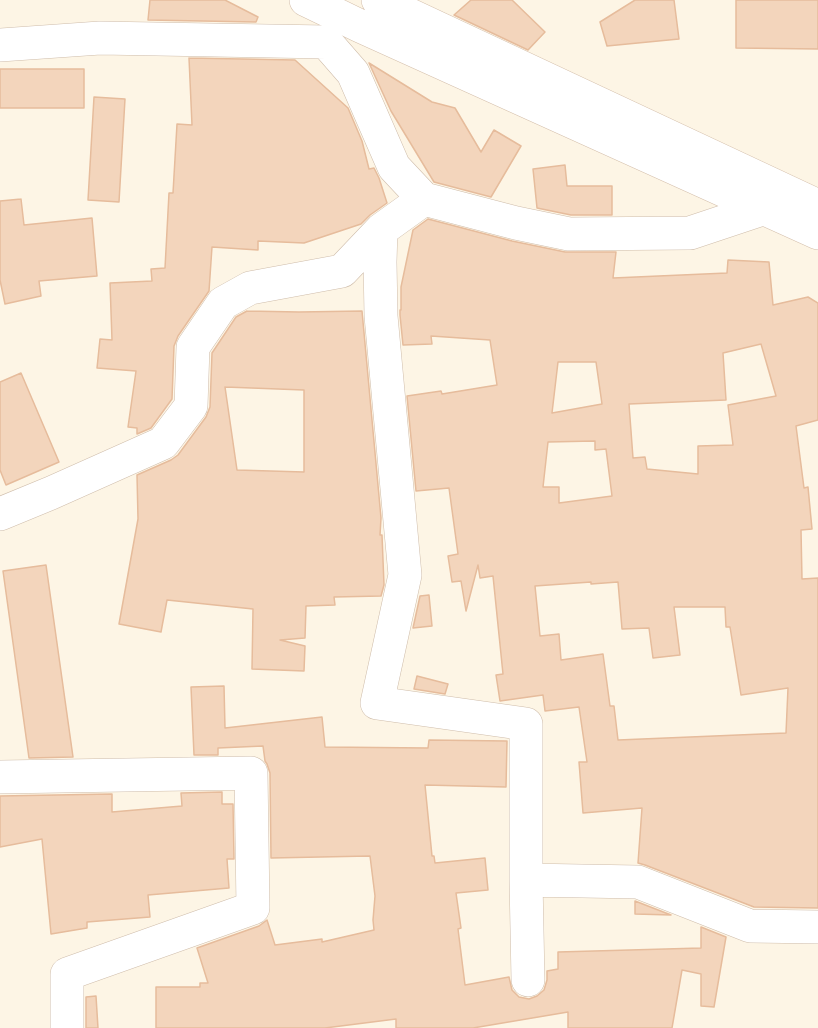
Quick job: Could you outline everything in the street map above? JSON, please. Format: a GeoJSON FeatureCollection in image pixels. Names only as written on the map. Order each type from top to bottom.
{"type":"FeatureCollection","features":[{"type":"Feature","properties":{"kind":"street"},"geometry":{"type":"LineString","coordinates":[[306,0],[358,25],[768,197],[818,206]]}},
{"type":"Feature","properties":{"kind":"street"},"geometry":{"type":"LineString","coordinates":[[0,45],[100,38],[326,42],[358,25],[392,2],[768,197],[818,232]]}},
{"type":"Feature","properties":{"kind":"street"},"geometry":{"type":"LineString","coordinates":[[326,42],[353,73],[394,167],[424,199],[569,234],[690,233],[768,197]]}},
{"type":"Feature","properties":{"kind":"street"},"geometry":{"type":"LineString","coordinates":[[0,514],[163,443],[191,406],[194,347],[223,303],[250,288],[342,271],[381,230],[424,199]]}},
{"type":"Feature","properties":{"kind":"street"},"geometry":{"type":"LineString","coordinates":[[381,230],[381,316],[405,575],[377,703],[526,724],[528,980]]}},
{"type":"Feature","properties":{"kind":"street"},"geometry":{"type":"LineString","coordinates":[[0,777],[251,773],[253,908],[67,974],[67,1028]]}},
{"type":"Feature","properties":{"kind":"street"},"geometry":{"type":"LineString","coordinates":[[526,880],[638,882],[750,926],[818,927]]}},
{"type":"Feature","properties":{"kind":"building"},"geometry":{"type":"Polygon","coordinates":[[[150,0],[225,0],[258,17],[256,22],[148,20],[150,0]]]}},
{"type":"Feature","properties":{"kind":"building"},"geometry":{"type":"Polygon","coordinates":[[[471,0],[512,0],[545,32],[528,50],[454,15],[471,0]]]}},
{"type":"Feature","properties":{"kind":"building"},"geometry":{"type":"Polygon","coordinates":[[[635,0],[674,0],[679,39],[607,46],[600,22],[635,0]]]}},
{"type":"Feature","properties":{"kind":"building"},"geometry":{"type":"Polygon","coordinates":[[[736,0],[818,0],[818,49],[736,48],[736,0]]]}},
{"type":"Feature","properties":{"kind":"building"},"geometry":{"type":"Polygon","coordinates":[[[189,58],[295,60],[348,108],[362,141],[369,169],[374,168],[387,203],[361,224],[304,243],[258,241],[258,250],[212,247],[209,291],[178,336],[174,346],[172,399],[151,428],[137,434],[137,428],[128,427],[136,371],[97,368],[100,339],[112,340],[110,283],[152,281],[151,269],[165,268],[169,193],[173,193],[177,124],[192,125],[189,58]]]}},
{"type":"Feature","properties":{"kind":"building"},"geometry":{"type":"Polygon","coordinates":[[[369,63],[432,102],[455,108],[481,152],[494,130],[521,146],[491,197],[434,182],[391,111],[369,63]]]}},
{"type":"Feature","properties":{"kind":"building"},"geometry":{"type":"Polygon","coordinates":[[[0,69],[84,69],[84,108],[0,108],[0,69]]]}},
{"type":"Feature","properties":{"kind":"building"},"geometry":{"type":"Polygon","coordinates":[[[94,97],[125,99],[119,202],[88,200],[94,97]]]}},
{"type":"Feature","properties":{"kind":"building"},"geometry":{"type":"Polygon","coordinates":[[[565,165],[567,186],[612,186],[612,215],[571,215],[537,208],[533,169],[565,165]]]}},
{"type":"Feature","properties":{"kind":"building"},"geometry":{"type":"Polygon","coordinates":[[[21,199],[24,225],[92,218],[97,276],[39,281],[41,296],[5,304],[0,280],[0,201],[21,199]]]}},
{"type":"Feature","properties":{"kind":"building"},"geometry":{"type":"Polygon","coordinates":[[[428,219],[565,252],[616,252],[613,278],[727,273],[728,260],[769,262],[773,305],[808,297],[818,303],[818,420],[796,426],[804,488],[808,487],[812,529],[801,530],[802,579],[818,578],[818,908],[754,907],[638,863],[642,808],[583,813],[579,762],[587,762],[579,707],[545,711],[543,695],[500,701],[496,675],[503,674],[493,576],[480,578],[478,565],[466,611],[461,581],[452,582],[448,556],[458,554],[449,488],[416,491],[407,396],[441,391],[442,394],[497,385],[490,340],[431,336],[432,344],[403,345],[400,315],[401,287],[413,230],[428,219]],[[761,344],[723,353],[726,400],[629,404],[633,458],[645,457],[647,469],[698,474],[698,446],[733,445],[728,405],[776,396],[761,344]],[[558,362],[552,413],[602,404],[596,362],[558,362]],[[595,441],[548,442],[543,487],[559,487],[559,503],[612,496],[606,449],[595,450],[595,441]],[[618,582],[535,586],[540,636],[559,634],[561,660],[603,654],[610,706],[614,706],[618,740],[786,733],[788,688],[741,695],[730,627],[726,627],[725,607],[674,607],[680,655],[653,658],[649,628],[622,629],[618,582]]]}},
{"type":"Feature","properties":{"kind":"building"},"geometry":{"type":"Polygon","coordinates":[[[247,311],[362,311],[381,518],[384,585],[381,596],[334,597],[335,605],[306,606],[305,638],[280,640],[305,646],[304,671],[252,669],[253,609],[167,600],[161,632],[119,624],[138,519],[137,475],[178,455],[206,417],[210,407],[212,353],[236,317],[247,311]],[[225,387],[237,470],[304,472],[304,390],[225,387]]]}},
{"type":"Feature","properties":{"kind":"building"},"geometry":{"type":"Polygon","coordinates":[[[21,373],[59,462],[6,485],[0,470],[0,382],[21,373]]]}},
{"type":"Feature","properties":{"kind":"building"},"geometry":{"type":"Polygon","coordinates":[[[46,565],[73,757],[29,758],[3,571],[46,565]]]}},
{"type":"Feature","properties":{"kind":"building"},"geometry":{"type":"Polygon","coordinates":[[[429,595],[432,626],[413,628],[420,596],[429,595]]]}},
{"type":"Feature","properties":{"kind":"building"},"geometry":{"type":"Polygon","coordinates":[[[417,676],[448,684],[445,694],[414,689],[417,676]]]}},
{"type":"Feature","properties":{"kind":"building"},"geometry":{"type":"Polygon","coordinates":[[[224,686],[225,728],[322,717],[325,747],[428,748],[429,740],[507,741],[506,787],[425,785],[432,856],[434,856],[435,863],[485,858],[488,890],[456,893],[465,985],[509,977],[512,990],[519,997],[529,999],[544,990],[547,971],[558,969],[558,952],[701,948],[701,927],[726,937],[714,1007],[701,1006],[701,974],[682,970],[672,1028],[568,1028],[568,1012],[473,1028],[396,1028],[396,1019],[325,1028],[156,1028],[156,987],[200,987],[200,983],[208,983],[197,948],[259,926],[267,920],[275,945],[322,939],[322,942],[374,930],[375,896],[370,856],[271,858],[270,773],[265,761],[263,746],[218,748],[218,755],[194,755],[191,687],[224,686]]]}},
{"type":"Feature","properties":{"kind":"building"},"geometry":{"type":"Polygon","coordinates":[[[222,792],[222,804],[233,804],[234,859],[227,859],[229,888],[148,895],[150,917],[87,922],[87,928],[51,934],[42,839],[0,847],[0,796],[112,794],[112,812],[182,806],[181,793],[222,792]]]}},
{"type":"Feature","properties":{"kind":"building"},"geometry":{"type":"Polygon","coordinates":[[[635,901],[671,915],[635,914],[635,901]]]}},
{"type":"Feature","properties":{"kind":"building"},"geometry":{"type":"Polygon","coordinates":[[[96,996],[98,1028],[86,1028],[86,997],[96,996]]]}}]}
